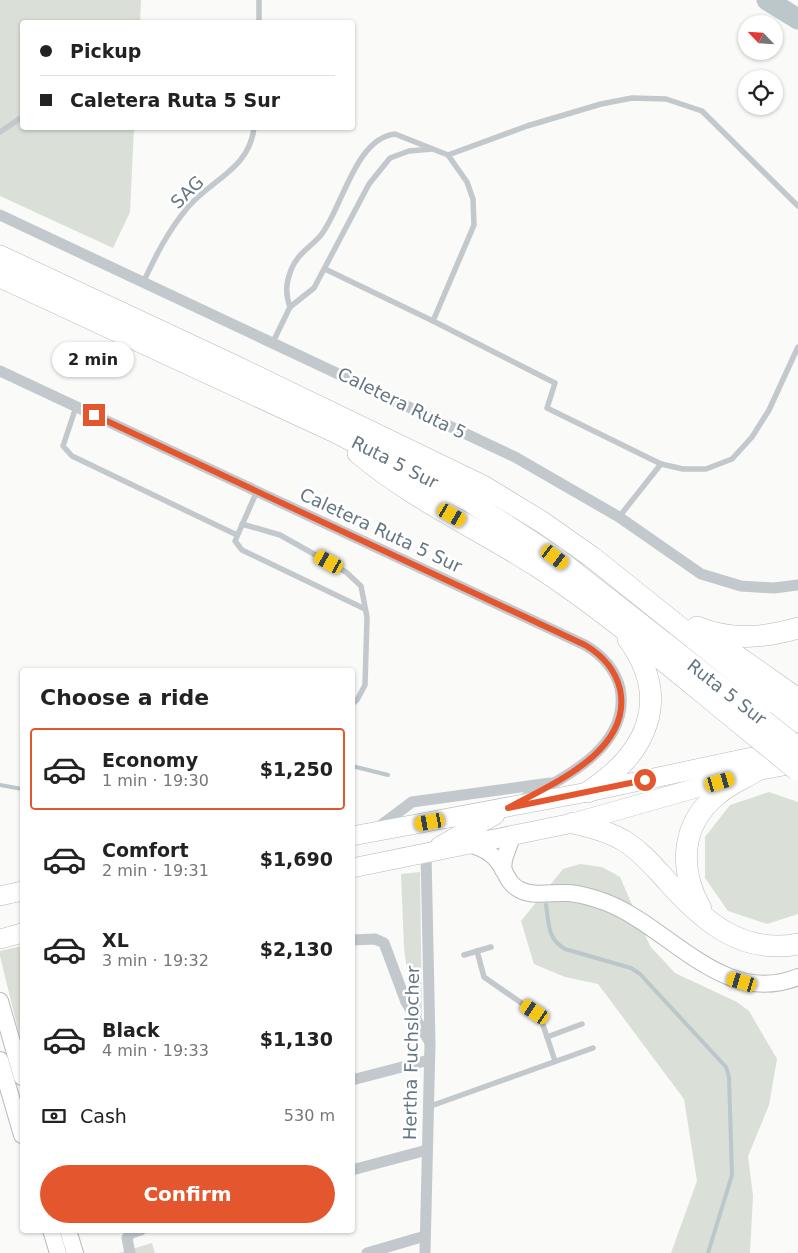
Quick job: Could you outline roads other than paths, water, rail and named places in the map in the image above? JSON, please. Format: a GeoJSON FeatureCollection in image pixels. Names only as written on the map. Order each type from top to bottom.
{"type":"FeatureCollection","features":[{"type":"Feature","properties":{"kind":"highway","name":"Ruta 5 Sur"},"geometry":{"type":"LineString","coordinates":[[0,256],[448,468],[516,506],[592,557],[769,712],[798,748]]}},
{"type":"Feature","properties":{"kind":"highway","name":"Ruta 5 Sur"},"geometry":{"type":"LineString","coordinates":[[0,277],[335,432],[438,484],[527,538],[769,712],[798,722]]}},
{"type":"Feature","properties":{"kind":"highway"},"geometry":{"type":"LineString","coordinates":[[335,432],[393,480],[537,567],[616,623],[798,768]]}},
{"type":"Feature","properties":{"kind":"highway"},"geometry":{"type":"LineString","coordinates":[[592,557],[697,627],[798,699]]}},
{"type":"Feature","properties":{"kind":"highway"},"geometry":{"type":"LineString","coordinates":[[588,792],[609,777],[633,751],[647,726],[651,707],[651,690],[644,666],[636,650],[616,623]]}},
{"type":"Feature","properties":{"kind":"highway"},"geometry":{"type":"LineString","coordinates":[[697,627],[722,636],[744,637],[769,635],[798,628]]}},
{"type":"Feature","properties":{"kind":"highway"},"geometry":{"type":"LineString","coordinates":[[716,927],[702,910],[689,881],[686,858],[688,841],[696,818],[711,800],[725,788],[756,771]]}},
{"type":"Feature","properties":{"kind":"highway"},"geometry":{"type":"LineString","coordinates":[[573,823],[608,833],[631,846],[647,860],[689,905],[716,927],[731,936],[757,945],[779,946],[798,944]]}},
{"type":"Feature","properties":{"kind":"main road"},"geometry":{"type":"LineString","coordinates":[[355,835],[508,808],[798,748]]}},
{"type":"Feature","properties":{"kind":"main road"},"geometry":{"type":"LineString","coordinates":[[355,867],[512,837],[573,823],[756,771],[798,768]]}},
{"type":"Feature","properties":{"kind":"main road"},"geometry":{"type":"LineString","coordinates":[[426,854],[508,808]]}},
{"type":"Feature","properties":{"kind":"main road"},"geometry":{"type":"LineString","coordinates":[[0,896],[20,891]]}},
{"type":"Feature","properties":{"kind":"main road"},"geometry":{"type":"LineString","coordinates":[[0,939],[20,934]]}},
{"type":"Feature","properties":{"kind":"street","name":"Caletera Ruta 5"},"geometry":{"type":"LineString","coordinates":[[0,215],[515,457],[619,517],[691,569],[712,579],[757,588],[798,585]]}},
{"type":"Feature","properties":{"kind":"street","name":"Caletera Ruta 5 Sur"},"geometry":{"type":"LineString","coordinates":[[0,371],[585,645],[600,655],[612,669],[619,685],[621,706],[617,727],[612,736],[598,751],[556,782],[508,808]]}},
{"type":"Feature","properties":{"kind":"street","name":"Caletera Ruta 5 Sur"},"geometry":{"type":"LineString","coordinates":[[372,832],[412,802],[556,782]]}},
{"type":"Feature","properties":{"kind":"street"},"geometry":{"type":"LineString","coordinates":[[504,870],[504,859],[512,837]]}},
{"type":"Feature","properties":{"kind":"street"},"geometry":{"type":"LineString","coordinates":[[472,845],[484,849],[496,858],[511,884],[526,892],[570,893],[622,909],[732,979],[763,985],[781,983],[798,977]]}},
{"type":"Feature","properties":{"kind":"street","name":"Hertha Fuchslocher"},"geometry":{"type":"LineString","coordinates":[[425,1253],[430,1060],[426,854]]}},
{"type":"Feature","properties":{"kind":"street"},"geometry":{"type":"LineString","coordinates":[[355,940],[375,939],[384,944],[406,1002],[430,1043]]}},
{"type":"Feature","properties":{"kind":"street"},"geometry":{"type":"LineString","coordinates":[[0,1001],[20,1070]]}},
{"type":"Feature","properties":{"kind":"street"},"geometry":{"type":"LineString","coordinates":[[355,1079],[430,1060]]}},
{"type":"Feature","properties":{"kind":"street"},"geometry":{"type":"LineString","coordinates":[[1,1064],[20,1128]]}},
{"type":"Feature","properties":{"kind":"street"},"geometry":{"type":"LineString","coordinates":[[355,1169],[427,1150]]}},
{"type":"Feature","properties":{"kind":"street"},"geometry":{"type":"LineString","coordinates":[[52,1233],[58,1253]]}},
{"type":"Feature","properties":{"kind":"street"},"geometry":{"type":"LineString","coordinates":[[69,1233],[75,1253]]}},
{"type":"Feature","properties":{"kind":"street"},"geometry":{"type":"LineString","coordinates":[[130,1253],[127,1238],[131,1233]]}},
{"type":"Feature","properties":{"kind":"street"},"geometry":{"type":"LineString","coordinates":[[367,1253],[425,1236]]}},
{"type":"Feature","properties":{"kind":"lane"},"geometry":{"type":"LineString","coordinates":[[259,0],[259,20]]}},
{"type":"Feature","properties":{"kind":"lane"},"geometry":{"type":"LineString","coordinates":[[448,155],[527,126],[601,104],[632,98],[666,99],[702,111],[798,206]]}},
{"type":"Feature","properties":{"kind":"lane"},"geometry":{"type":"LineString","coordinates":[[0,132],[20,118]]}},
{"type":"Feature","properties":{"kind":"lane","name":"SAG"},"geometry":{"type":"LineString","coordinates":[[143,283],[163,240],[190,206],[244,158],[253,139],[254,130]]}},
{"type":"Feature","properties":{"kind":"lane"},"geometry":{"type":"LineString","coordinates":[[290,307],[285,288],[291,269],[298,256],[321,235],[359,163],[372,145],[388,134],[395,134],[448,155],[467,182],[473,200],[474,225],[432,321]]}},
{"type":"Feature","properties":{"kind":"lane"},"geometry":{"type":"LineString","coordinates":[[273,342],[290,307],[314,288],[369,184],[390,158],[409,151],[434,149]]}},
{"type":"Feature","properties":{"kind":"lane"},"geometry":{"type":"LineString","coordinates":[[325,269],[555,383],[547,408],[661,464],[695,470],[706,469],[732,459],[752,436],[769,410],[798,347]]}},
{"type":"Feature","properties":{"kind":"lane"},"geometry":{"type":"LineString","coordinates":[[76,407],[63,446],[72,456],[237,535]]}},
{"type":"Feature","properties":{"kind":"lane"},"geometry":{"type":"LineString","coordinates":[[619,517],[661,464]]}},
{"type":"Feature","properties":{"kind":"lane"},"geometry":{"type":"LineString","coordinates":[[257,491],[234,541],[242,550],[365,609]]}},
{"type":"Feature","properties":{"kind":"lane"},"geometry":{"type":"LineString","coordinates":[[242,524],[280,535],[346,572],[361,586],[365,609],[365,685],[355,702]]}},
{"type":"Feature","properties":{"kind":"lane"},"geometry":{"type":"LineString","coordinates":[[464,955],[491,947]]}},
{"type":"Feature","properties":{"kind":"lane"},"geometry":{"type":"LineString","coordinates":[[477,951],[484,978],[540,1016],[555,1061]]}},
{"type":"Feature","properties":{"kind":"lane"},"geometry":{"type":"LineString","coordinates":[[547,1036],[582,1024]]}},
{"type":"Feature","properties":{"kind":"lane"},"geometry":{"type":"LineString","coordinates":[[428,1107],[593,1048]]}},
{"type":"Feature","properties":{"kind":"lane"},"geometry":{"type":"LineString","coordinates":[[1,1064],[17,1060]]}},
{"type":"Feature","properties":{"kind":"waterway"},"geometry":{"type":"LineString","coordinates":[[767,0],[798,19]]}},
{"type":"Feature","properties":{"kind":"waterway"},"geometry":{"type":"LineString","coordinates":[[355,767],[388,775]]}},
{"type":"Feature","properties":{"kind":"waterway"},"geometry":{"type":"LineString","coordinates":[[0,785],[20,789]]}},
{"type":"Feature","properties":{"kind":"waterway"},"geometry":{"type":"LineString","coordinates":[[546,905],[550,930],[559,945],[565,949],[631,968],[640,974],[726,1067],[729,1077],[732,1175],[708,1253]]}}]}
